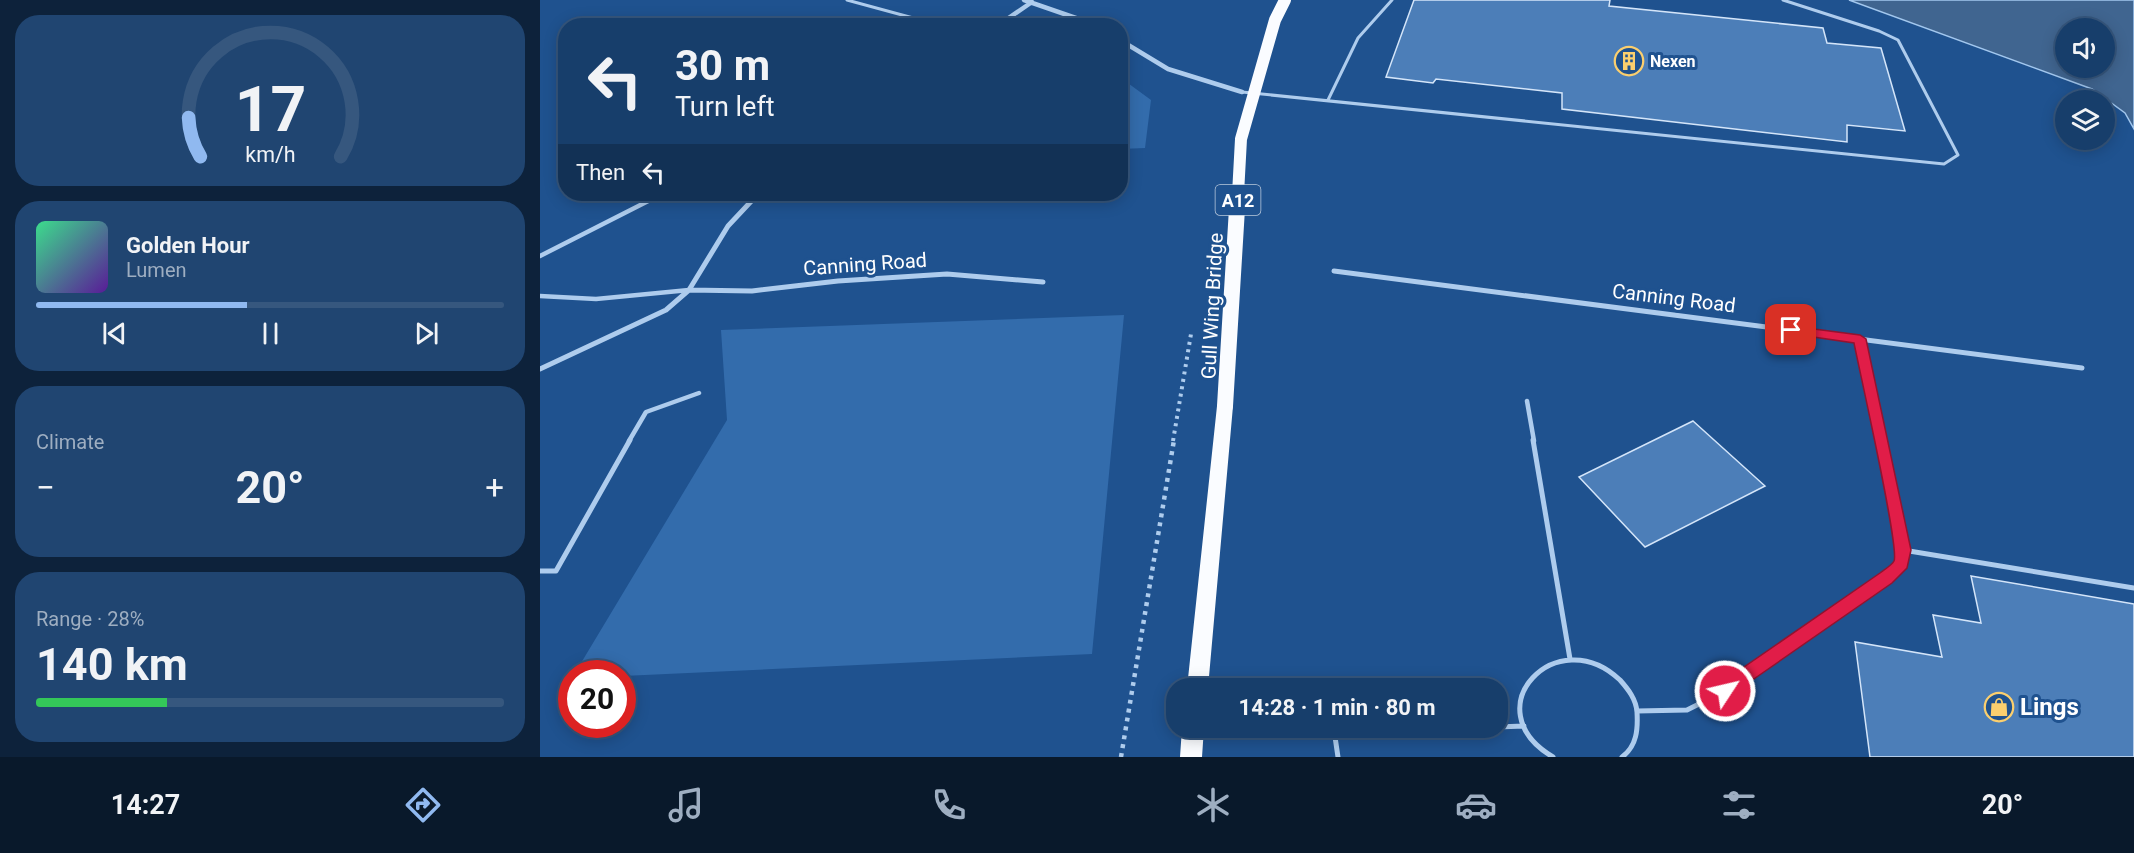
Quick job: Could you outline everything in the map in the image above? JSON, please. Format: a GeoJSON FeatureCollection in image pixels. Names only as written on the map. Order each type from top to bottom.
{"type":"FeatureCollection","features":[{"type":"Feature","properties":{"kind":"highway","name":"Gull Wing Bridge"},"geometry":{"type":"LineString","coordinates":[[1198,678],[1225,406],[1241,139],[1275,20],[1285,0]]}},
{"type":"Feature","properties":{"kind":"highway"},"geometry":{"type":"LineString","coordinates":[[1191,757],[1192,738]]}},
{"type":"Feature","properties":{"kind":"street"},"geometry":{"type":"LineString","coordinates":[[1024,0],[1077,18]]}},
{"type":"Feature","properties":{"kind":"street"},"geometry":{"type":"LineString","coordinates":[[1009,18],[1032,2]]}},
{"type":"Feature","properties":{"kind":"street"},"geometry":{"type":"LineString","coordinates":[[1128,45],[1168,69],[1242,92]]}},
{"type":"Feature","properties":{"kind":"street"},"geometry":{"type":"LineString","coordinates":[[540,369],[666,310],[689,290],[710,252],[749,201]]}},
{"type":"Feature","properties":{"kind":"street","name":"Canning Road"},"geometry":{"type":"LineString","coordinates":[[1334,271],[2082,368]]}},
{"type":"Feature","properties":{"kind":"street","name":"Canning Road"},"geometry":{"type":"LineString","coordinates":[[689,290],[752,291],[838,281],[946,274],[1043,282]]}},
{"type":"Feature","properties":{"kind":"lane"},"geometry":{"type":"LineString","coordinates":[[846,0],[910,18]]}},
{"type":"Feature","properties":{"kind":"lane"},"geometry":{"type":"LineString","coordinates":[[1328,99],[1358,38],[1392,0]]}},
{"type":"Feature","properties":{"kind":"lane"},"geometry":{"type":"LineString","coordinates":[[1242,92],[1328,99],[1944,164],[1958,155],[1898,40],[1879,31],[1783,0]]}},
{"type":"Feature","properties":{"kind":"lane"},"geometry":{"type":"LineString","coordinates":[[540,256],[648,201]]}},
{"type":"Feature","properties":{"kind":"lane"},"geometry":{"type":"LineString","coordinates":[[540,296],[574,300],[618,299],[689,290]]}},
{"type":"Feature","properties":{"kind":"lane"},"geometry":{"type":"LineString","coordinates":[[1637,711],[1687,710],[1725,691],[1886,578],[1902,564],[1903,550],[1860,339]]}},
{"type":"Feature","properties":{"kind":"lane"},"geometry":{"type":"LineString","coordinates":[[540,572],[556,571],[646,412],[699,393]]}},
{"type":"Feature","properties":{"kind":"lane"},"geometry":{"type":"LineString","coordinates":[[1527,401],[1570,660]]}},
{"type":"Feature","properties":{"kind":"lane"},"geometry":{"type":"LineString","coordinates":[[1903,550],[2134,588]]}},
{"type":"Feature","properties":{"kind":"lane"},"geometry":{"type":"LineString","coordinates":[[1552,757],[1531,738],[1524,726],[1520,707],[1523,689],[1532,674],[1547,664],[1570,660],[1589,662],[1609,671],[1624,685],[1635,702],[1639,719],[1637,738],[1628,753],[1622,757]]}},
{"type":"Feature","properties":{"kind":"lane"},"geometry":{"type":"LineString","coordinates":[[1508,727],[1524,726]]}},
{"type":"Feature","properties":{"kind":"lane"},"geometry":{"type":"LineString","coordinates":[[1335,738],[1338,757]]}},
{"type":"Feature","properties":{"kind":"path"},"geometry":{"type":"LineString","coordinates":[[1121,757],[1191,334]]}},
{"type":"Feature","properties":{"kind":"shaded area"},"geometry":{"type":"Polygon","coordinates":[[[1849,0],[2134,0],[2134,129],[2125,113],[2115,106],[2115,90],[2093,90],[2062,78],[2115,78],[2115,18],[2055,18],[2055,75],[1849,0]]]}},
{"type":"Feature","properties":{"kind":"shaded area"},"geometry":{"type":"Polygon","coordinates":[[[1128,83],[1151,100],[1145,148],[1128,149],[1128,83]]]}},
{"type":"Feature","properties":{"kind":"shaded area"},"geometry":{"type":"Polygon","coordinates":[[[1124,315],[1092,654],[636,675],[636,660],[583,660],[727,420],[721,330],[1124,315]]]}},
{"type":"Feature","properties":{"kind":"building","name":"Nexen"},"geometry":{"type":"Polygon","coordinates":[[[1414,0],[1610,0],[1609,6],[1823,28],[1827,43],[1881,48],[1905,131],[1847,125],[1847,142],[1562,109],[1562,93],[1436,79],[1433,83],[1386,77],[1414,0]]]}},
{"type":"Feature","properties":{"kind":"building"},"geometry":{"type":"Polygon","coordinates":[[[1693,421],[1765,486],[1645,547],[1579,477],[1693,421]]]}},
{"type":"Feature","properties":{"kind":"building","name":"Lings"},"geometry":{"type":"Polygon","coordinates":[[[1971,576],[2134,604],[2134,757],[1870,757],[1855,642],[1942,657],[1933,615],[1981,623],[1971,576]]]}},
{"type":"Feature","properties":{"kind":"place","name":"Nexen"},"geometry":{"type":"Point","coordinates":[1629,61]}},
{"type":"Feature","properties":{"kind":"place","name":"Lings"},"geometry":{"type":"Point","coordinates":[1999,707]}},
{"type":"Feature","properties":{"kind":"route"},"geometry":{"type":"LineString","coordinates":[[1725,691],[1886,578],[1902,564],[1903,550],[1897,517],[1860,339],[1791,330]]}}]}
